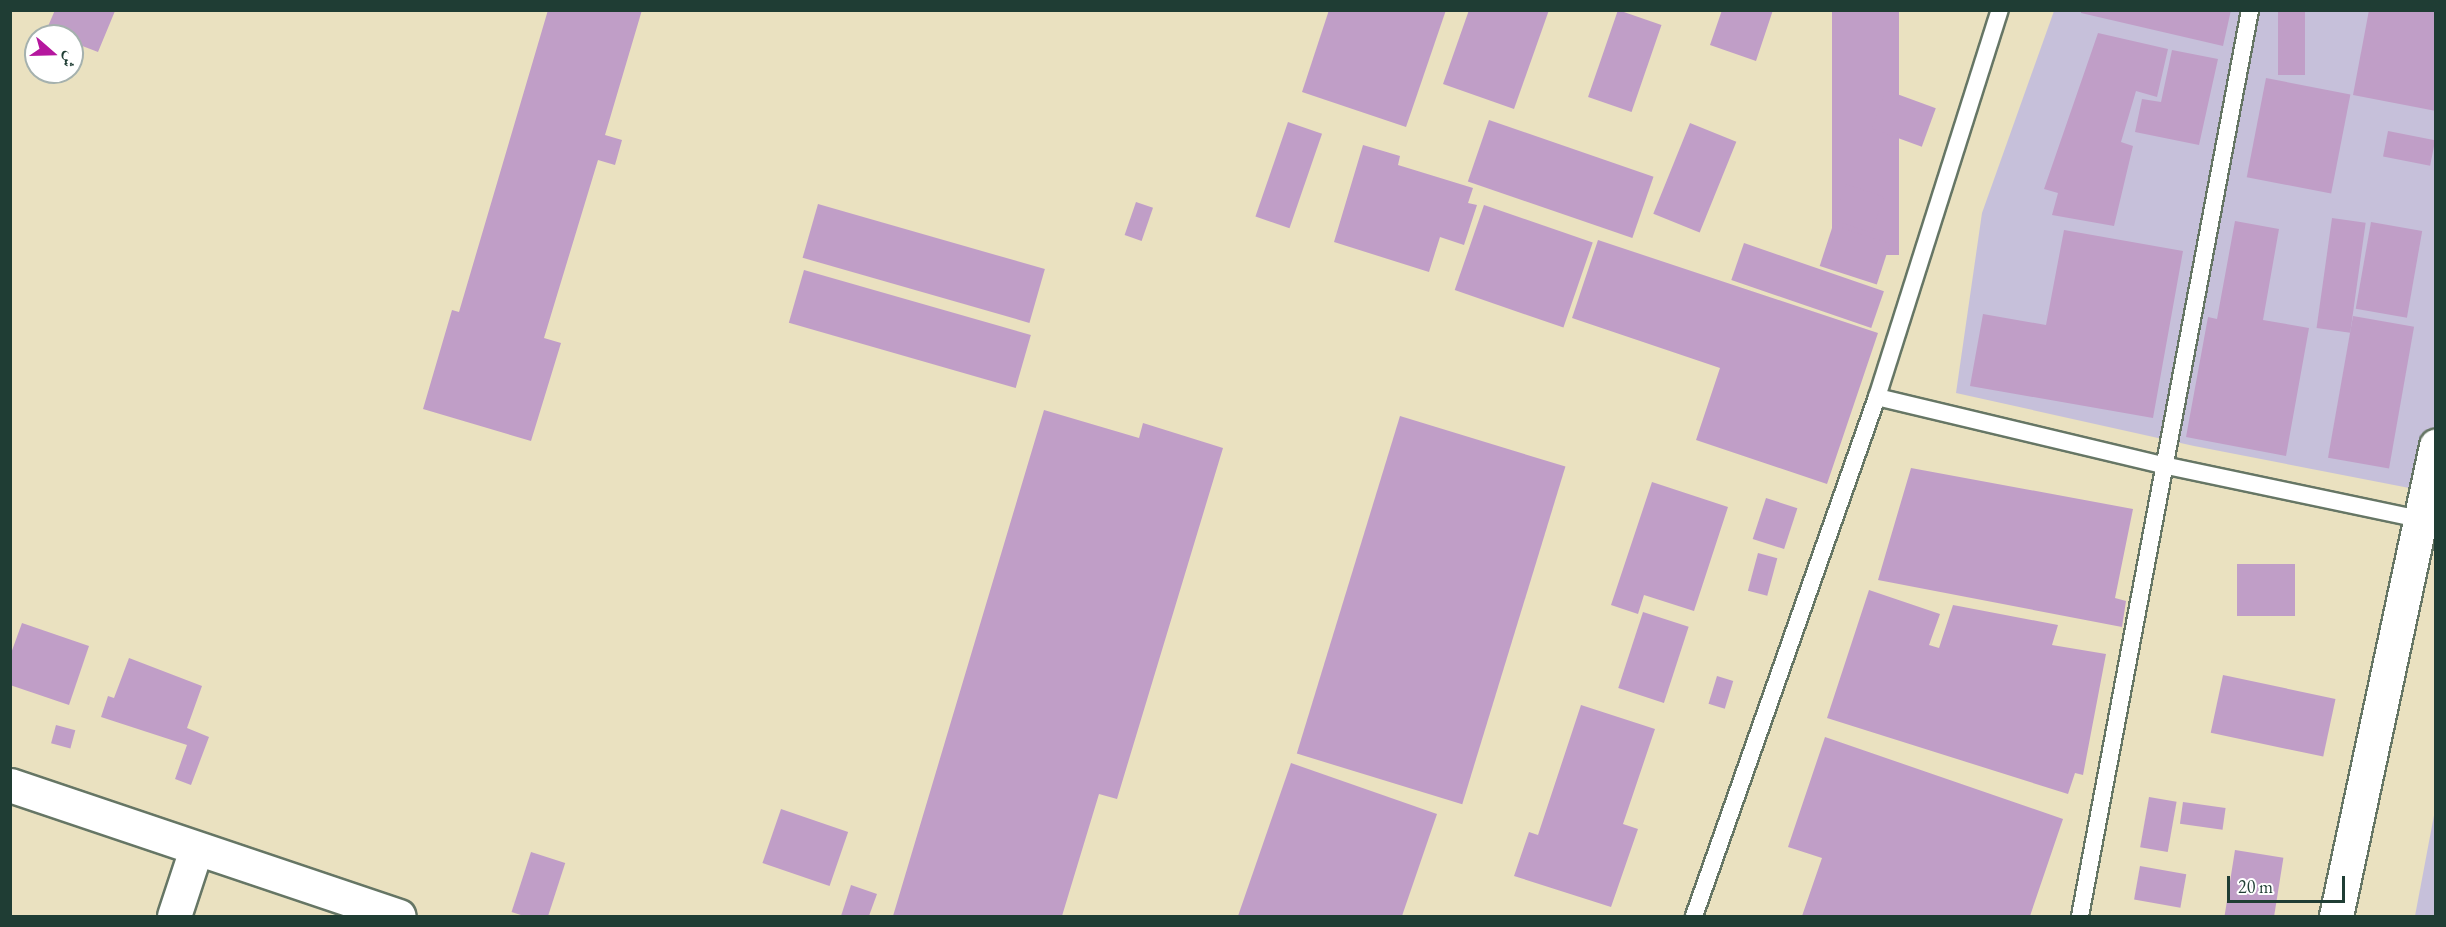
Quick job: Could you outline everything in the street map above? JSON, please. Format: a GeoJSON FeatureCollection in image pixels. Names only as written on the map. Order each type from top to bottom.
{"type":"FeatureCollection","features":[{"type":"Feature","properties":{"kind":"street"},"geometry":{"type":"LineString","coordinates":[[2336,916],[2436,445]]}},
{"type":"Feature","properties":{"kind":"street"},"geometry":{"type":"LineString","coordinates":[[10,785],[196,849],[325,905],[399,916]]}},
{"type":"Feature","properties":{"kind":"street"},"geometry":{"type":"LineString","coordinates":[[174,916],[196,849]]}},
{"type":"Feature","properties":{"kind":"lane"},"geometry":{"type":"LineString","coordinates":[[1694,916],[1877,397],[2000,10]]}},
{"type":"Feature","properties":{"kind":"lane"},"geometry":{"type":"LineString","coordinates":[[2080,916],[2250,10]]}},
{"type":"Feature","properties":{"kind":"lane"},"geometry":{"type":"LineString","coordinates":[[1877,397],[2163,465],[2420,519]]}},
{"type":"Feature","properties":{"kind":"shaded area"},"geometry":{"type":"Polygon","coordinates":[[[2054,11],[2435,11],[2435,493],[2194,446],[1956,393],[1982,213],[2054,11]]]}},
{"type":"Feature","properties":{"kind":"shaded area"},"geometry":{"type":"Polygon","coordinates":[[[2435,810],[2435,916],[2415,916],[2435,810]]]}},
{"type":"Feature","properties":{"kind":"building"},"geometry":{"type":"Polygon","coordinates":[[[55,10],[115,11],[98,52],[84,47],[84,24],[49,24],[55,10]]]}},
{"type":"Feature","properties":{"kind":"building"},"geometry":{"type":"Polygon","coordinates":[[[548,10],[642,10],[605,135],[622,140],[615,165],[598,160],[544,338],[561,343],[531,441],[423,409],[452,310],[459,312],[548,10]]]}},
{"type":"Feature","properties":{"kind":"building"},"geometry":{"type":"Polygon","coordinates":[[[1329,10],[1446,10],[1406,127],[1302,92],[1329,10]]]}},
{"type":"Feature","properties":{"kind":"building"},"geometry":{"type":"Polygon","coordinates":[[[1469,10],[1549,10],[1514,109],[1443,84],[1469,10]]]}},
{"type":"Feature","properties":{"kind":"building"},"geometry":{"type":"Polygon","coordinates":[[[1618,10],[1661,25],[1632,112],[1588,97],[1618,10]]]}},
{"type":"Feature","properties":{"kind":"building"},"geometry":{"type":"Polygon","coordinates":[[[1722,10],[1773,10],[1756,61],[1710,45],[1722,10]]]}},
{"type":"Feature","properties":{"kind":"building"},"geometry":{"type":"Polygon","coordinates":[[[1832,10],[1899,10],[1899,255],[1832,255],[1832,10]]]}},
{"type":"Feature","properties":{"kind":"building"},"geometry":{"type":"Polygon","coordinates":[[[2081,10],[2231,10],[2223,46],[2081,13],[2081,10]]]}},
{"type":"Feature","properties":{"kind":"building"},"geometry":{"type":"Polygon","coordinates":[[[2278,10],[2305,10],[2305,75],[2278,75],[2278,10]]]}},
{"type":"Feature","properties":{"kind":"building"},"geometry":{"type":"Polygon","coordinates":[[[2369,10],[2436,10],[2436,111],[2353,95],[2369,10]]]}},
{"type":"Feature","properties":{"kind":"building"},"geometry":{"type":"Polygon","coordinates":[[[2098,33],[2168,49],[2157,97],[2136,91],[2121,142],[2133,146],[2114,226],[2052,215],[2058,193],[2044,189],[2098,33]]]}},
{"type":"Feature","properties":{"kind":"building"},"geometry":{"type":"Polygon","coordinates":[[[2172,50],[2218,59],[2199,145],[2135,132],[2142,99],[2161,102],[2172,50]]]}},
{"type":"Feature","properties":{"kind":"building"},"geometry":{"type":"Polygon","coordinates":[[[2266,78],[2350,94],[2331,194],[2247,177],[2266,78]]]}},
{"type":"Feature","properties":{"kind":"building"},"geometry":{"type":"Polygon","coordinates":[[[1886,90],[1936,108],[1922,147],[1872,129],[1886,90]]]}},
{"type":"Feature","properties":{"kind":"building"},"geometry":{"type":"Polygon","coordinates":[[[1489,120],[1654,177],[1632,238],[1468,181],[1489,120]]]}},
{"type":"Feature","properties":{"kind":"building"},"geometry":{"type":"Polygon","coordinates":[[[1288,122],[1322,134],[1289,228],[1255,217],[1288,122]]]}},
{"type":"Feature","properties":{"kind":"building"},"geometry":{"type":"Polygon","coordinates":[[[1690,123],[1736,142],[1700,233],[1653,214],[1690,123]]]}},
{"type":"Feature","properties":{"kind":"building"},"geometry":{"type":"Polygon","coordinates":[[[2388,131],[2435,140],[2430,166],[2383,157],[2388,131]]]}},
{"type":"Feature","properties":{"kind":"building"},"geometry":{"type":"Polygon","coordinates":[[[1363,145],[1400,156],[1398,165],[1473,188],[1468,203],[1477,205],[1464,245],[1440,237],[1429,272],[1334,242],[1363,145]]]}},
{"type":"Feature","properties":{"kind":"building"},"geometry":{"type":"Polygon","coordinates":[[[1846,184],[1884,197],[1871,233],[1834,220],[1846,184]]]}},
{"type":"Feature","properties":{"kind":"building"},"geometry":{"type":"Polygon","coordinates":[[[1136,202],[1153,208],[1142,241],[1125,235],[1136,202]]]}},
{"type":"Feature","properties":{"kind":"building"},"geometry":{"type":"Polygon","coordinates":[[[818,204],[1045,269],[1029,323],[803,258],[818,204]]]}},
{"type":"Feature","properties":{"kind":"building"},"geometry":{"type":"Polygon","coordinates":[[[1484,205],[1593,242],[1563,328],[1455,290],[1484,205]]]}},
{"type":"Feature","properties":{"kind":"building"},"geometry":{"type":"Polygon","coordinates":[[[2332,218],[2366,223],[2350,333],[2317,328],[2332,218]]]}},
{"type":"Feature","properties":{"kind":"building"},"geometry":{"type":"Polygon","coordinates":[[[2235,221],[2279,229],[2263,320],[2309,328],[2286,456],[2186,437],[2208,317],[2217,319],[2235,221]]]}},
{"type":"Feature","properties":{"kind":"building"},"geometry":{"type":"Polygon","coordinates":[[[2371,222],[2422,231],[2407,318],[2356,309],[2371,222]]]}},
{"type":"Feature","properties":{"kind":"building"},"geometry":{"type":"Polygon","coordinates":[[[1833,225],[1890,244],[1877,284],[1820,266],[1833,225]]]}},
{"type":"Feature","properties":{"kind":"building"},"geometry":{"type":"Polygon","coordinates":[[[2064,230],[2183,251],[2153,418],[1970,386],[1983,314],[2046,325],[2064,230]]]}},
{"type":"Feature","properties":{"kind":"building"},"geometry":{"type":"Polygon","coordinates":[[[1598,240],[1878,333],[1827,484],[1696,440],[1720,368],[1572,318],[1598,240]]]}},
{"type":"Feature","properties":{"kind":"building"},"geometry":{"type":"Polygon","coordinates":[[[1744,243],[1884,291],[1871,328],[1731,280],[1744,243]]]}},
{"type":"Feature","properties":{"kind":"building"},"geometry":{"type":"Polygon","coordinates":[[[804,270],[1031,335],[1016,388],[789,323],[804,270]]]}},
{"type":"Feature","properties":{"kind":"building"},"geometry":{"type":"Polygon","coordinates":[[[2353,316],[2414,327],[2389,469],[2328,458],[2353,316]]]}},
{"type":"Feature","properties":{"kind":"building"},"geometry":{"type":"Polygon","coordinates":[[[1044,410],[1139,438],[1143,423],[1223,448],[1117,799],[1099,794],[1062,916],[893,916],[1044,410]]]}},
{"type":"Feature","properties":{"kind":"building"},"geometry":{"type":"Polygon","coordinates":[[[1400,416],[1565,467],[1462,804],[1297,754],[1400,416]]]}},
{"type":"Feature","properties":{"kind":"building"},"geometry":{"type":"Polygon","coordinates":[[[1911,468],[2133,509],[2115,598],[2126,601],[2122,627],[1878,580],[1911,468]]]}},
{"type":"Feature","properties":{"kind":"building"},"geometry":{"type":"Polygon","coordinates":[[[1652,482],[1728,507],[1694,611],[1644,595],[1638,614],[1611,605],[1652,482]]]}},
{"type":"Feature","properties":{"kind":"building"},"geometry":{"type":"Polygon","coordinates":[[[1766,498],[1797,508],[1784,549],[1753,539],[1766,498]]]}},
{"type":"Feature","properties":{"kind":"building"},"geometry":{"type":"Polygon","coordinates":[[[1758,553],[1777,558],[1767,596],[1748,591],[1758,553]]]}},
{"type":"Feature","properties":{"kind":"building"},"geometry":{"type":"Polygon","coordinates":[[[2237,564],[2295,564],[2295,616],[2237,616],[2237,564]]]}},
{"type":"Feature","properties":{"kind":"building"},"geometry":{"type":"Polygon","coordinates":[[[1869,590],[1940,614],[1929,645],[1939,648],[1953,605],[2058,625],[2052,645],[2106,654],[2083,775],[2075,773],[2068,794],[1827,718],[1869,590]]]}},
{"type":"Feature","properties":{"kind":"building"},"geometry":{"type":"Polygon","coordinates":[[[1643,612],[1689,627],[1664,703],[1618,688],[1643,612]]]}},
{"type":"Feature","properties":{"kind":"building"},"geometry":{"type":"Polygon","coordinates":[[[22,623],[89,646],[69,705],[10,685],[10,656],[22,623]]]}},
{"type":"Feature","properties":{"kind":"building"},"geometry":{"type":"Polygon","coordinates":[[[129,658],[202,686],[187,728],[209,737],[191,785],[175,779],[187,745],[101,717],[108,696],[114,698],[129,658]]]}},
{"type":"Feature","properties":{"kind":"building"},"geometry":{"type":"Polygon","coordinates":[[[2223,675],[2335,699],[2323,757],[2211,733],[2223,675]]]}},
{"type":"Feature","properties":{"kind":"building"},"geometry":{"type":"Polygon","coordinates":[[[1717,676],[1733,681],[1725,709],[1709,704],[1717,676]]]}},
{"type":"Feature","properties":{"kind":"building"},"geometry":{"type":"Polygon","coordinates":[[[1581,705],[1655,729],[1623,824],[1638,829],[1611,907],[1514,876],[1529,832],[1538,835],[1581,705]]]}},
{"type":"Feature","properties":{"kind":"building"},"geometry":{"type":"Polygon","coordinates":[[[56,725],[75,730],[70,749],[51,743],[56,725]]]}},
{"type":"Feature","properties":{"kind":"building"},"geometry":{"type":"Polygon","coordinates":[[[1825,737],[2063,819],[2030,916],[1802,916],[1822,858],[1788,847],[1825,737]]]}},
{"type":"Feature","properties":{"kind":"building"},"geometry":{"type":"Polygon","coordinates":[[[1291,763],[1437,814],[1402,916],[1238,916],[1291,763]]]}},
{"type":"Feature","properties":{"kind":"building"},"geometry":{"type":"Polygon","coordinates":[[[2149,797],[2177,802],[2168,852],[2140,847],[2149,797]]]}},
{"type":"Feature","properties":{"kind":"building"},"geometry":{"type":"Polygon","coordinates":[[[2183,802],[2226,808],[2223,830],[2180,824],[2183,802]]]}},
{"type":"Feature","properties":{"kind":"building"},"geometry":{"type":"Polygon","coordinates":[[[781,809],[848,832],[830,886],[762,863],[781,809]]]}},
{"type":"Feature","properties":{"kind":"building"},"geometry":{"type":"Polygon","coordinates":[[[2235,850],[2283,858],[2274,916],[2225,916],[2235,850]]]}},
{"type":"Feature","properties":{"kind":"building"},"geometry":{"type":"Polygon","coordinates":[[[531,852],[565,863],[548,916],[524,916],[512,912],[531,852]]]}},
{"type":"Feature","properties":{"kind":"building"},"geometry":{"type":"Polygon","coordinates":[[[2140,866],[2186,874],[2180,908],[2134,899],[2140,866]]]}},
{"type":"Feature","properties":{"kind":"building"},"geometry":{"type":"Polygon","coordinates":[[[851,885],[877,894],[869,916],[841,916],[851,885]]]}}]}
